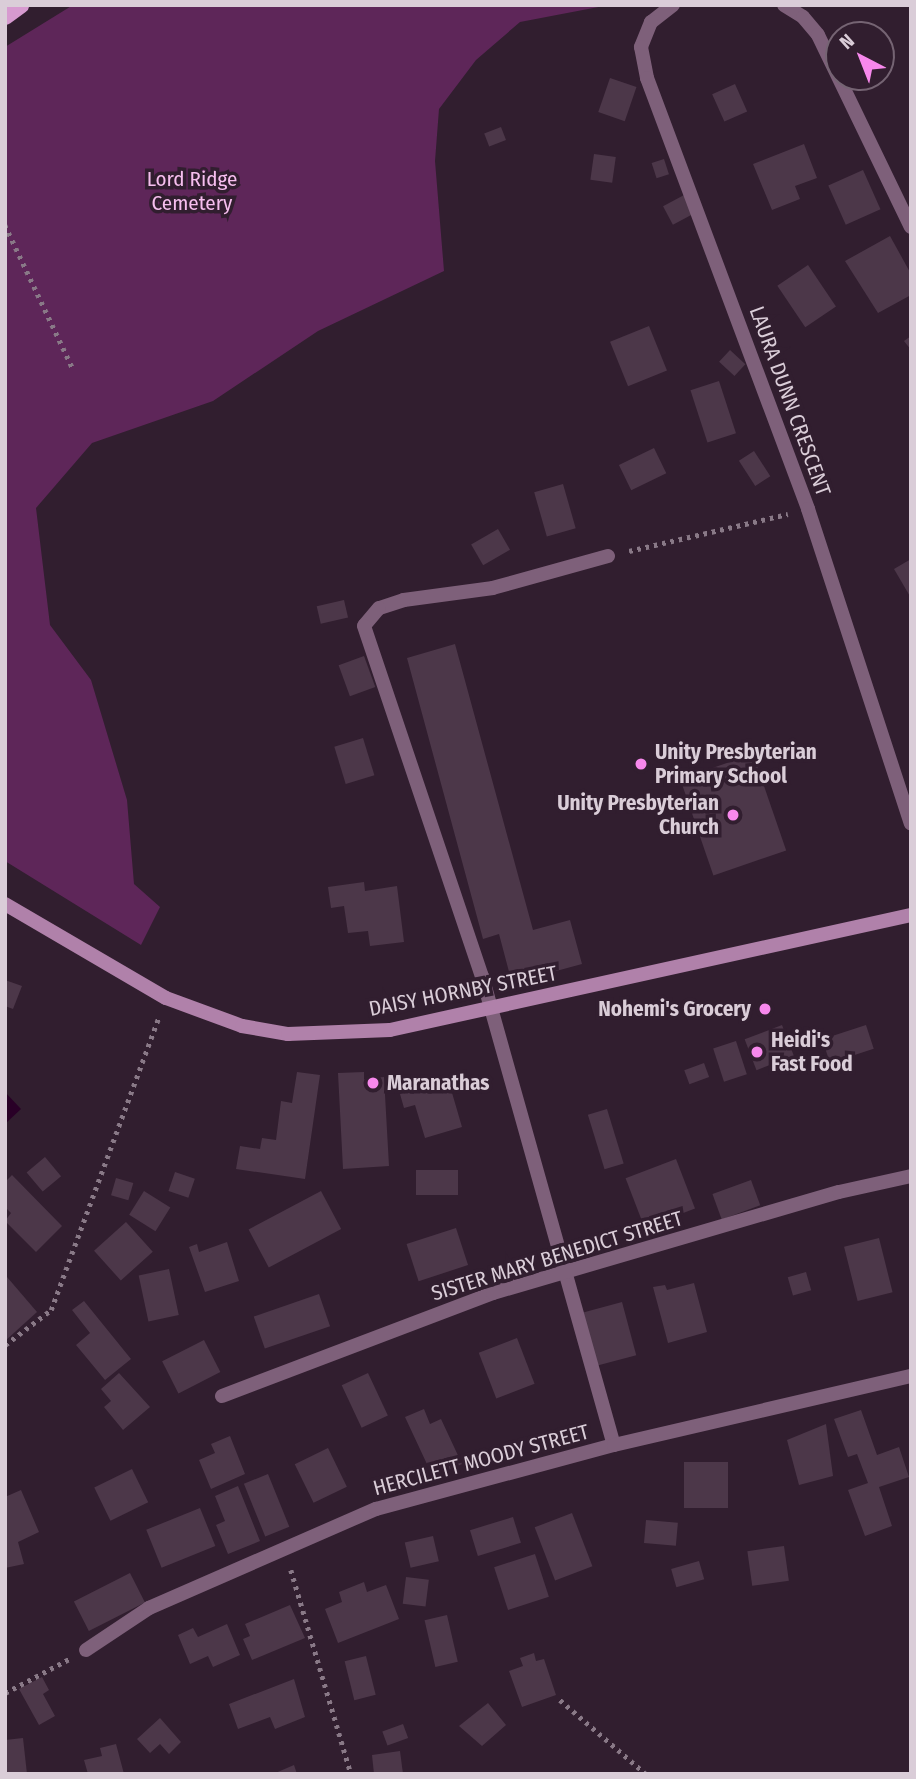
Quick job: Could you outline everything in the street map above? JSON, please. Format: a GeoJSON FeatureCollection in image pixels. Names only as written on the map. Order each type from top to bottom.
{"type":"FeatureCollection","features":[{"type":"Feature","properties":{"kind":"street","name":"LAURA DUNN CRESCENT"},"geometry":{"type":"LineString","coordinates":[[673,5],[651,22],[641,47],[647,78],[808,509],[911,824]]}},
{"type":"Feature","properties":{"kind":"street"},"geometry":{"type":"LineString","coordinates":[[784,5],[803,17],[818,35],[911,227]]}},
{"type":"Feature","properties":{"kind":"street"},"geometry":{"type":"LineString","coordinates":[[608,556],[493,588],[404,600],[379,608],[364,626],[482,975],[489,1008],[568,1273],[614,1445]]}},
{"type":"Feature","properties":{"kind":"street","name":"DAISY HORNBY STREET"},"geometry":{"type":"LineString","coordinates":[[5,904],[166,998],[242,1026],[288,1034],[390,1030],[911,915]]}},
{"type":"Feature","properties":{"kind":"street","name":"SISTER MARY BENEDICT STREET"},"geometry":{"type":"LineString","coordinates":[[222,1395],[493,1293],[839,1192],[911,1176]]}},
{"type":"Feature","properties":{"kind":"street","name":"HERCILETT MOODY STREET"},"geometry":{"type":"LineString","coordinates":[[86,1650],[149,1608],[284,1546],[376,1509],[614,1445],[911,1376]]}},
{"type":"Feature","properties":{"kind":"path"},"geometry":{"type":"LineString","coordinates":[[5,225],[73,369]]}},
{"type":"Feature","properties":{"kind":"path"},"geometry":{"type":"LineString","coordinates":[[608,556],[808,509]]}},
{"type":"Feature","properties":{"kind":"path"},"geometry":{"type":"LineString","coordinates":[[5,1345],[51,1310],[166,998]]}},
{"type":"Feature","properties":{"kind":"path"},"geometry":{"type":"LineString","coordinates":[[284,1546],[351,1774]]}},
{"type":"Feature","properties":{"kind":"path"},"geometry":{"type":"LineString","coordinates":[[5,1693],[86,1650]]}},
{"type":"Feature","properties":{"kind":"path"},"geometry":{"type":"LineString","coordinates":[[561,1700],[646,1774]]}},
{"type":"Feature","properties":{"kind":"green space","name":"Lord Ridge Cemetery"},"geometry":{"type":"Polygon","coordinates":[[[73,5],[609,5],[520,22],[476,60],[439,109],[435,161],[444,271],[318,331],[213,401],[92,443],[36,508],[50,625],[91,680],[127,800],[134,884],[160,907],[141,945],[5,861],[5,47],[73,5]]]}},
{"type":"Feature","properties":{"kind":"shaded area"},"geometry":{"type":"Polygon","coordinates":[[[5,1092],[21,1109],[5,1124],[5,1092]]]}},
{"type":"Feature","properties":{"kind":"building"},"geometry":{"type":"Polygon","coordinates":[[[610,78],[636,87],[625,121],[598,112],[610,78]]]}},
{"type":"Feature","properties":{"kind":"building"},"geometry":{"type":"Polygon","coordinates":[[[735,84],[747,111],[724,122],[712,94],[735,84]]]}},
{"type":"Feature","properties":{"kind":"building"},"geometry":{"type":"Polygon","coordinates":[[[501,127],[506,140],[489,147],[484,133],[501,127]]]}},
{"type":"Feature","properties":{"kind":"building"},"geometry":{"type":"Polygon","coordinates":[[[804,144],[817,178],[795,186],[800,199],[772,210],[753,164],[804,144]]]}},
{"type":"Feature","properties":{"kind":"building"},"geometry":{"type":"Polygon","coordinates":[[[594,154],[616,157],[612,183],[590,180],[594,154]]]}},
{"type":"Feature","properties":{"kind":"building"},"geometry":{"type":"Polygon","coordinates":[[[664,159],[669,174],[657,178],[652,163],[664,159]]]}},
{"type":"Feature","properties":{"kind":"building"},"geometry":{"type":"Polygon","coordinates":[[[863,170],[880,209],[846,225],[828,185],[863,170]]]}},
{"type":"Feature","properties":{"kind":"building"},"geometry":{"type":"Polygon","coordinates":[[[686,194],[696,213],[673,225],[663,206],[686,194]]]}},
{"type":"Feature","properties":{"kind":"building"},"geometry":{"type":"Polygon","coordinates":[[[890,236],[911,274],[911,295],[878,313],[845,261],[890,236]]]}},
{"type":"Feature","properties":{"kind":"building"},"geometry":{"type":"Polygon","coordinates":[[[808,265],[836,306],[805,327],[777,286],[808,265]]]}},
{"type":"Feature","properties":{"kind":"building"},"geometry":{"type":"Polygon","coordinates":[[[649,326],[667,371],[628,386],[610,342],[649,326]]]}},
{"type":"Feature","properties":{"kind":"building"},"geometry":{"type":"Polygon","coordinates":[[[911,336],[911,350],[904,341],[911,336]]]}},
{"type":"Feature","properties":{"kind":"building"},"geometry":{"type":"Polygon","coordinates":[[[730,350],[745,364],[734,376],[719,362],[730,350]]]}},
{"type":"Feature","properties":{"kind":"building"},"geometry":{"type":"Polygon","coordinates":[[[719,381],[736,433],[707,443],[690,390],[719,381]]]}},
{"type":"Feature","properties":{"kind":"building"},"geometry":{"type":"Polygon","coordinates":[[[654,448],[666,473],[631,490],[619,465],[654,448]]]}},
{"type":"Feature","properties":{"kind":"building"},"geometry":{"type":"Polygon","coordinates":[[[754,451],[770,476],[755,486],[739,461],[754,451]]]}},
{"type":"Feature","properties":{"kind":"building"},"geometry":{"type":"Polygon","coordinates":[[[563,484],[576,528],[547,536],[534,492],[563,484]]]}},
{"type":"Feature","properties":{"kind":"building"},"geometry":{"type":"Polygon","coordinates":[[[498,529],[510,550],[483,565],[471,544],[498,529]]]}},
{"type":"Feature","properties":{"kind":"building"},"geometry":{"type":"Polygon","coordinates":[[[911,559],[911,598],[894,569],[911,559]]]}},
{"type":"Feature","properties":{"kind":"building"},"geometry":{"type":"Polygon","coordinates":[[[344,600],[348,618],[321,624],[317,606],[344,600]]]}},
{"type":"Feature","properties":{"kind":"building"},"geometry":{"type":"Polygon","coordinates":[[[455,644],[533,930],[570,920],[582,964],[512,983],[499,934],[483,939],[407,658],[455,644]]]}},
{"type":"Feature","properties":{"kind":"building"},"geometry":{"type":"Polygon","coordinates":[[[364,656],[375,687],[350,696],[339,665],[364,656]]]}},
{"type":"Feature","properties":{"kind":"building"},"geometry":{"type":"Polygon","coordinates":[[[363,738],[374,775],[346,784],[334,747],[363,738]]]}},
{"type":"Feature","properties":{"kind":"building","name":"Unity Presbyterian Church"},"geometry":{"type":"Polygon","coordinates":[[[753,754],[786,850],[713,876],[680,779],[753,754]]]}},
{"type":"Feature","properties":{"kind":"building"},"geometry":{"type":"Polygon","coordinates":[[[364,882],[365,891],[397,886],[404,942],[370,946],[368,931],[348,933],[344,906],[331,908],[328,887],[364,882]]]}},
{"type":"Feature","properties":{"kind":"building"},"geometry":{"type":"Polygon","coordinates":[[[5,980],[22,986],[13,1009],[5,1006],[5,980]]]}},
{"type":"Feature","properties":{"kind":"building"},"geometry":{"type":"Polygon","coordinates":[[[782,1025],[794,1056],[756,1070],[745,1039],[782,1025]]]}},
{"type":"Feature","properties":{"kind":"building"},"geometry":{"type":"Polygon","coordinates":[[[866,1025],[874,1049],[830,1063],[822,1039],[866,1025]]]}},
{"type":"Feature","properties":{"kind":"building"},"geometry":{"type":"Polygon","coordinates":[[[736,1041],[747,1074],[724,1082],[713,1048],[736,1041]]]}},
{"type":"Feature","properties":{"kind":"building"},"geometry":{"type":"Polygon","coordinates":[[[704,1063],[709,1077],[689,1084],[684,1070],[704,1063]]]}},
{"type":"Feature","properties":{"kind":"building"},"geometry":{"type":"Polygon","coordinates":[[[297,1072],[320,1075],[305,1179],[236,1169],[240,1146],[260,1149],[262,1138],[276,1140],[281,1101],[292,1103],[297,1072]]]}},
{"type":"Feature","properties":{"kind":"building"},"geometry":{"type":"Polygon","coordinates":[[[364,1072],[364,1079],[384,1077],[389,1166],[343,1169],[338,1073],[364,1072]]]}},
{"type":"Feature","properties":{"kind":"building"},"geometry":{"type":"Polygon","coordinates":[[[448,1079],[462,1127],[425,1138],[415,1105],[404,1108],[400,1094],[448,1079]]]}},
{"type":"Feature","properties":{"kind":"building"},"geometry":{"type":"Polygon","coordinates":[[[607,1109],[624,1164],[605,1169],[588,1115],[607,1109]]]}},
{"type":"Feature","properties":{"kind":"building"},"geometry":{"type":"Polygon","coordinates":[[[45,1157],[61,1176],[43,1192],[27,1172],[45,1157]]]}},
{"type":"Feature","properties":{"kind":"building"},"geometry":{"type":"Polygon","coordinates":[[[676,1159],[695,1208],[645,1228],[626,1178],[676,1159]]]}},
{"type":"Feature","properties":{"kind":"building"},"geometry":{"type":"Polygon","coordinates":[[[416,1170],[458,1170],[458,1195],[416,1195],[416,1170]]]}},
{"type":"Feature","properties":{"kind":"building"},"geometry":{"type":"Polygon","coordinates":[[[175,1172],[195,1179],[188,1198],[168,1191],[175,1172]]]}},
{"type":"Feature","properties":{"kind":"building"},"geometry":{"type":"Polygon","coordinates":[[[12,1175],[62,1226],[36,1252],[5,1221],[11,1213],[5,1207],[5,1182],[12,1175]]]}},
{"type":"Feature","properties":{"kind":"building"},"geometry":{"type":"Polygon","coordinates":[[[116,1178],[133,1183],[128,1200],[111,1195],[116,1178]]]}},
{"type":"Feature","properties":{"kind":"building"},"geometry":{"type":"Polygon","coordinates":[[[751,1180],[760,1205],[722,1219],[712,1194],[751,1180]]]}},
{"type":"Feature","properties":{"kind":"building"},"geometry":{"type":"Polygon","coordinates":[[[144,1191],[170,1207],[155,1231],[129,1215],[144,1191]]]}},
{"type":"Feature","properties":{"kind":"building"},"geometry":{"type":"Polygon","coordinates":[[[321,1191],[341,1229],[269,1267],[249,1229],[321,1191]]]}},
{"type":"Feature","properties":{"kind":"building"},"geometry":{"type":"Polygon","coordinates":[[[126,1222],[153,1252],[121,1280],[94,1251],[126,1222]]]}},
{"type":"Feature","properties":{"kind":"building"},"geometry":{"type":"Polygon","coordinates":[[[456,1228],[468,1265],[419,1281],[407,1244],[456,1228]]]}},
{"type":"Feature","properties":{"kind":"building"},"geometry":{"type":"Polygon","coordinates":[[[879,1238],[893,1292],[858,1301],[844,1247],[879,1238]]]}},
{"type":"Feature","properties":{"kind":"building"},"geometry":{"type":"Polygon","coordinates":[[[227,1242],[239,1281],[205,1292],[189,1247],[197,1244],[199,1252],[227,1242]]]}},
{"type":"Feature","properties":{"kind":"building"},"geometry":{"type":"Polygon","coordinates":[[[169,1269],[179,1315],[148,1321],[139,1275],[169,1269]]]}},
{"type":"Feature","properties":{"kind":"building"},"geometry":{"type":"Polygon","coordinates":[[[806,1272],[811,1290],[793,1296],[788,1277],[806,1272]]]}},
{"type":"Feature","properties":{"kind":"building"},"geometry":{"type":"Polygon","coordinates":[[[7,1277],[37,1312],[5,1341],[5,1278],[7,1277]]]}},
{"type":"Feature","properties":{"kind":"building"},"geometry":{"type":"Polygon","coordinates":[[[694,1283],[707,1332],[668,1343],[653,1287],[665,1285],[667,1290],[694,1283]]]}},
{"type":"Feature","properties":{"kind":"building"},"geometry":{"type":"Polygon","coordinates":[[[319,1294],[330,1326],[265,1349],[254,1316],[319,1294]]]}},
{"type":"Feature","properties":{"kind":"building"},"geometry":{"type":"Polygon","coordinates":[[[84,1301],[131,1359],[105,1380],[76,1345],[90,1333],[72,1310],[84,1301]]]}},
{"type":"Feature","properties":{"kind":"building"},"geometry":{"type":"Polygon","coordinates":[[[622,1302],[636,1355],[595,1366],[580,1313],[622,1302]]]}},
{"type":"Feature","properties":{"kind":"building"},"geometry":{"type":"Polygon","coordinates":[[[517,1338],[535,1384],[496,1398],[479,1353],[517,1338]]]}},
{"type":"Feature","properties":{"kind":"building"},"geometry":{"type":"Polygon","coordinates":[[[204,1340],[220,1372],[178,1393],[162,1361],[204,1340]]]}},
{"type":"Feature","properties":{"kind":"building"},"geometry":{"type":"Polygon","coordinates":[[[119,1373],[150,1407],[123,1430],[104,1407],[111,1401],[101,1389],[119,1373]]]}},
{"type":"Feature","properties":{"kind":"building"},"geometry":{"type":"Polygon","coordinates":[[[368,1373],[388,1416],[362,1428],[342,1385],[368,1373]]]}},
{"type":"Feature","properties":{"kind":"building"},"geometry":{"type":"Polygon","coordinates":[[[424,1409],[430,1424],[441,1419],[462,1464],[433,1477],[405,1417],[424,1409]]]}},
{"type":"Feature","properties":{"kind":"building"},"geometry":{"type":"Polygon","coordinates":[[[861,1410],[877,1455],[899,1447],[909,1477],[879,1487],[892,1526],[865,1536],[848,1490],[868,1483],[857,1454],[848,1457],[834,1419],[861,1410]]]}},
{"type":"Feature","properties":{"kind":"building"},"geometry":{"type":"Polygon","coordinates":[[[826,1424],[833,1476],[799,1485],[787,1440],[826,1424]]]}},
{"type":"Feature","properties":{"kind":"building"},"geometry":{"type":"Polygon","coordinates":[[[230,1436],[245,1474],[211,1489],[199,1460],[215,1453],[211,1444],[230,1436]]]}},
{"type":"Feature","properties":{"kind":"building"},"geometry":{"type":"Polygon","coordinates":[[[328,1448],[347,1487],[314,1503],[295,1464],[328,1448]]]}},
{"type":"Feature","properties":{"kind":"building"},"geometry":{"type":"Polygon","coordinates":[[[684,1462],[728,1462],[728,1508],[684,1508],[684,1462]]]}},
{"type":"Feature","properties":{"kind":"building"},"geometry":{"type":"Polygon","coordinates":[[[132,1469],[148,1502],[110,1521],[94,1487],[132,1469]]]}},
{"type":"Feature","properties":{"kind":"building"},"geometry":{"type":"Polygon","coordinates":[[[268,1474],[289,1527],[265,1537],[244,1484],[268,1474]]]}},
{"type":"Feature","properties":{"kind":"building"},"geometry":{"type":"Polygon","coordinates":[[[238,1486],[260,1541],[228,1554],[216,1525],[225,1521],[215,1496],[238,1486]]]}},
{"type":"Feature","properties":{"kind":"building"},"geometry":{"type":"Polygon","coordinates":[[[21,1490],[39,1532],[18,1542],[24,1564],[5,1568],[5,1497],[21,1490]]]}},
{"type":"Feature","properties":{"kind":"building"},"geometry":{"type":"Polygon","coordinates":[[[200,1508],[215,1546],[162,1568],[146,1530],[200,1508]]]}},
{"type":"Feature","properties":{"kind":"building"},"geometry":{"type":"Polygon","coordinates":[[[572,1513],[592,1566],[555,1581],[535,1527],[572,1513]]]}},
{"type":"Feature","properties":{"kind":"building"},"geometry":{"type":"Polygon","coordinates":[[[513,1517],[521,1543],[478,1556],[470,1530],[513,1517]]]}},
{"type":"Feature","properties":{"kind":"building"},"geometry":{"type":"Polygon","coordinates":[[[646,1520],[678,1523],[676,1546],[644,1543],[646,1520]]]}},
{"type":"Feature","properties":{"kind":"building"},"geometry":{"type":"Polygon","coordinates":[[[433,1536],[439,1561],[411,1568],[405,1543],[433,1536]]]}},
{"type":"Feature","properties":{"kind":"building"},"geometry":{"type":"Polygon","coordinates":[[[784,1546],[789,1581],[752,1586],[747,1551],[784,1546]]]}},
{"type":"Feature","properties":{"kind":"building"},"geometry":{"type":"Polygon","coordinates":[[[535,1554],[549,1597],[508,1610],[494,1567],[535,1554]]]}},
{"type":"Feature","properties":{"kind":"building"},"geometry":{"type":"Polygon","coordinates":[[[699,1561],[704,1579],[676,1587],[671,1569],[699,1561]]]}},
{"type":"Feature","properties":{"kind":"building"},"geometry":{"type":"Polygon","coordinates":[[[130,1573],[145,1602],[89,1631],[74,1602],[130,1573]]]}},
{"type":"Feature","properties":{"kind":"building"},"geometry":{"type":"Polygon","coordinates":[[[406,1577],[429,1580],[426,1607],[403,1604],[406,1577]]]}},
{"type":"Feature","properties":{"kind":"building"},"geometry":{"type":"Polygon","coordinates":[[[364,1582],[367,1592],[386,1585],[399,1619],[338,1643],[325,1609],[342,1602],[339,1592],[364,1582]]]}},
{"type":"Feature","properties":{"kind":"building"},"geometry":{"type":"Polygon","coordinates":[[[290,1605],[305,1638],[252,1660],[243,1639],[250,1636],[245,1624],[290,1605]]]}},
{"type":"Feature","properties":{"kind":"building"},"geometry":{"type":"Polygon","coordinates":[[[447,1615],[458,1662],[435,1667],[425,1620],[447,1615]]]}},
{"type":"Feature","properties":{"kind":"building"},"geometry":{"type":"Polygon","coordinates":[[[227,1624],[240,1655],[213,1667],[208,1656],[190,1664],[178,1635],[193,1628],[198,1637],[227,1624]]]}},
{"type":"Feature","properties":{"kind":"building"},"geometry":{"type":"Polygon","coordinates":[[[534,1653],[536,1661],[544,1659],[556,1695],[522,1707],[509,1671],[523,1666],[520,1658],[534,1653]]]}},
{"type":"Feature","properties":{"kind":"building"},"geometry":{"type":"Polygon","coordinates":[[[366,1656],[376,1695],[354,1700],[345,1661],[366,1656]]]}},
{"type":"Feature","properties":{"kind":"building"},"geometry":{"type":"Polygon","coordinates":[[[42,1677],[49,1690],[43,1694],[55,1716],[39,1725],[19,1689],[42,1677]]]}},
{"type":"Feature","properties":{"kind":"building"},"geometry":{"type":"Polygon","coordinates":[[[294,1679],[305,1717],[275,1729],[270,1717],[238,1729],[229,1704],[294,1679]]]}},
{"type":"Feature","properties":{"kind":"building"},"geometry":{"type":"Polygon","coordinates":[[[488,1703],[506,1725],[482,1746],[459,1726],[488,1703]]]}},
{"type":"Feature","properties":{"kind":"building"},"geometry":{"type":"Polygon","coordinates":[[[160,1718],[181,1742],[169,1754],[160,1744],[150,1753],[137,1739],[160,1718]]]}},
{"type":"Feature","properties":{"kind":"building"},"geometry":{"type":"Polygon","coordinates":[[[403,1724],[408,1738],[387,1746],[382,1732],[403,1724]]]}},
{"type":"Feature","properties":{"kind":"building"},"geometry":{"type":"Polygon","coordinates":[[[23,1738],[27,1774],[5,1774],[5,1740],[23,1738]]]}},
{"type":"Feature","properties":{"kind":"building"},"geometry":{"type":"Polygon","coordinates":[[[116,1744],[124,1774],[88,1774],[84,1760],[102,1756],[100,1748],[116,1744]]]}},
{"type":"Feature","properties":{"kind":"building"},"geometry":{"type":"Polygon","coordinates":[[[400,1751],[403,1774],[374,1774],[372,1755],[400,1751]]]}},
{"type":"Feature","properties":{"kind":"building"},"geometry":{"type":"Polygon","coordinates":[[[294,1765],[297,1774],[273,1774],[294,1765]]]}},
{"type":"Feature","properties":{"kind":"place","name":"Unity Presbyterian Primary School"},"geometry":{"type":"Point","coordinates":[641,764]}},
{"type":"Feature","properties":{"kind":"place","name":"Unity Presbyterian Church"},"geometry":{"type":"Point","coordinates":[733,815]}},
{"type":"Feature","properties":{"kind":"place","name":"Nohemi's Grocery"},"geometry":{"type":"Point","coordinates":[765,1009]}},
{"type":"Feature","properties":{"kind":"place","name":"Heidi's Fast Food"},"geometry":{"type":"Point","coordinates":[757,1052]}},
{"type":"Feature","properties":{"kind":"place","name":"Maranathas"},"geometry":{"type":"Point","coordinates":[373,1083]}}]}
